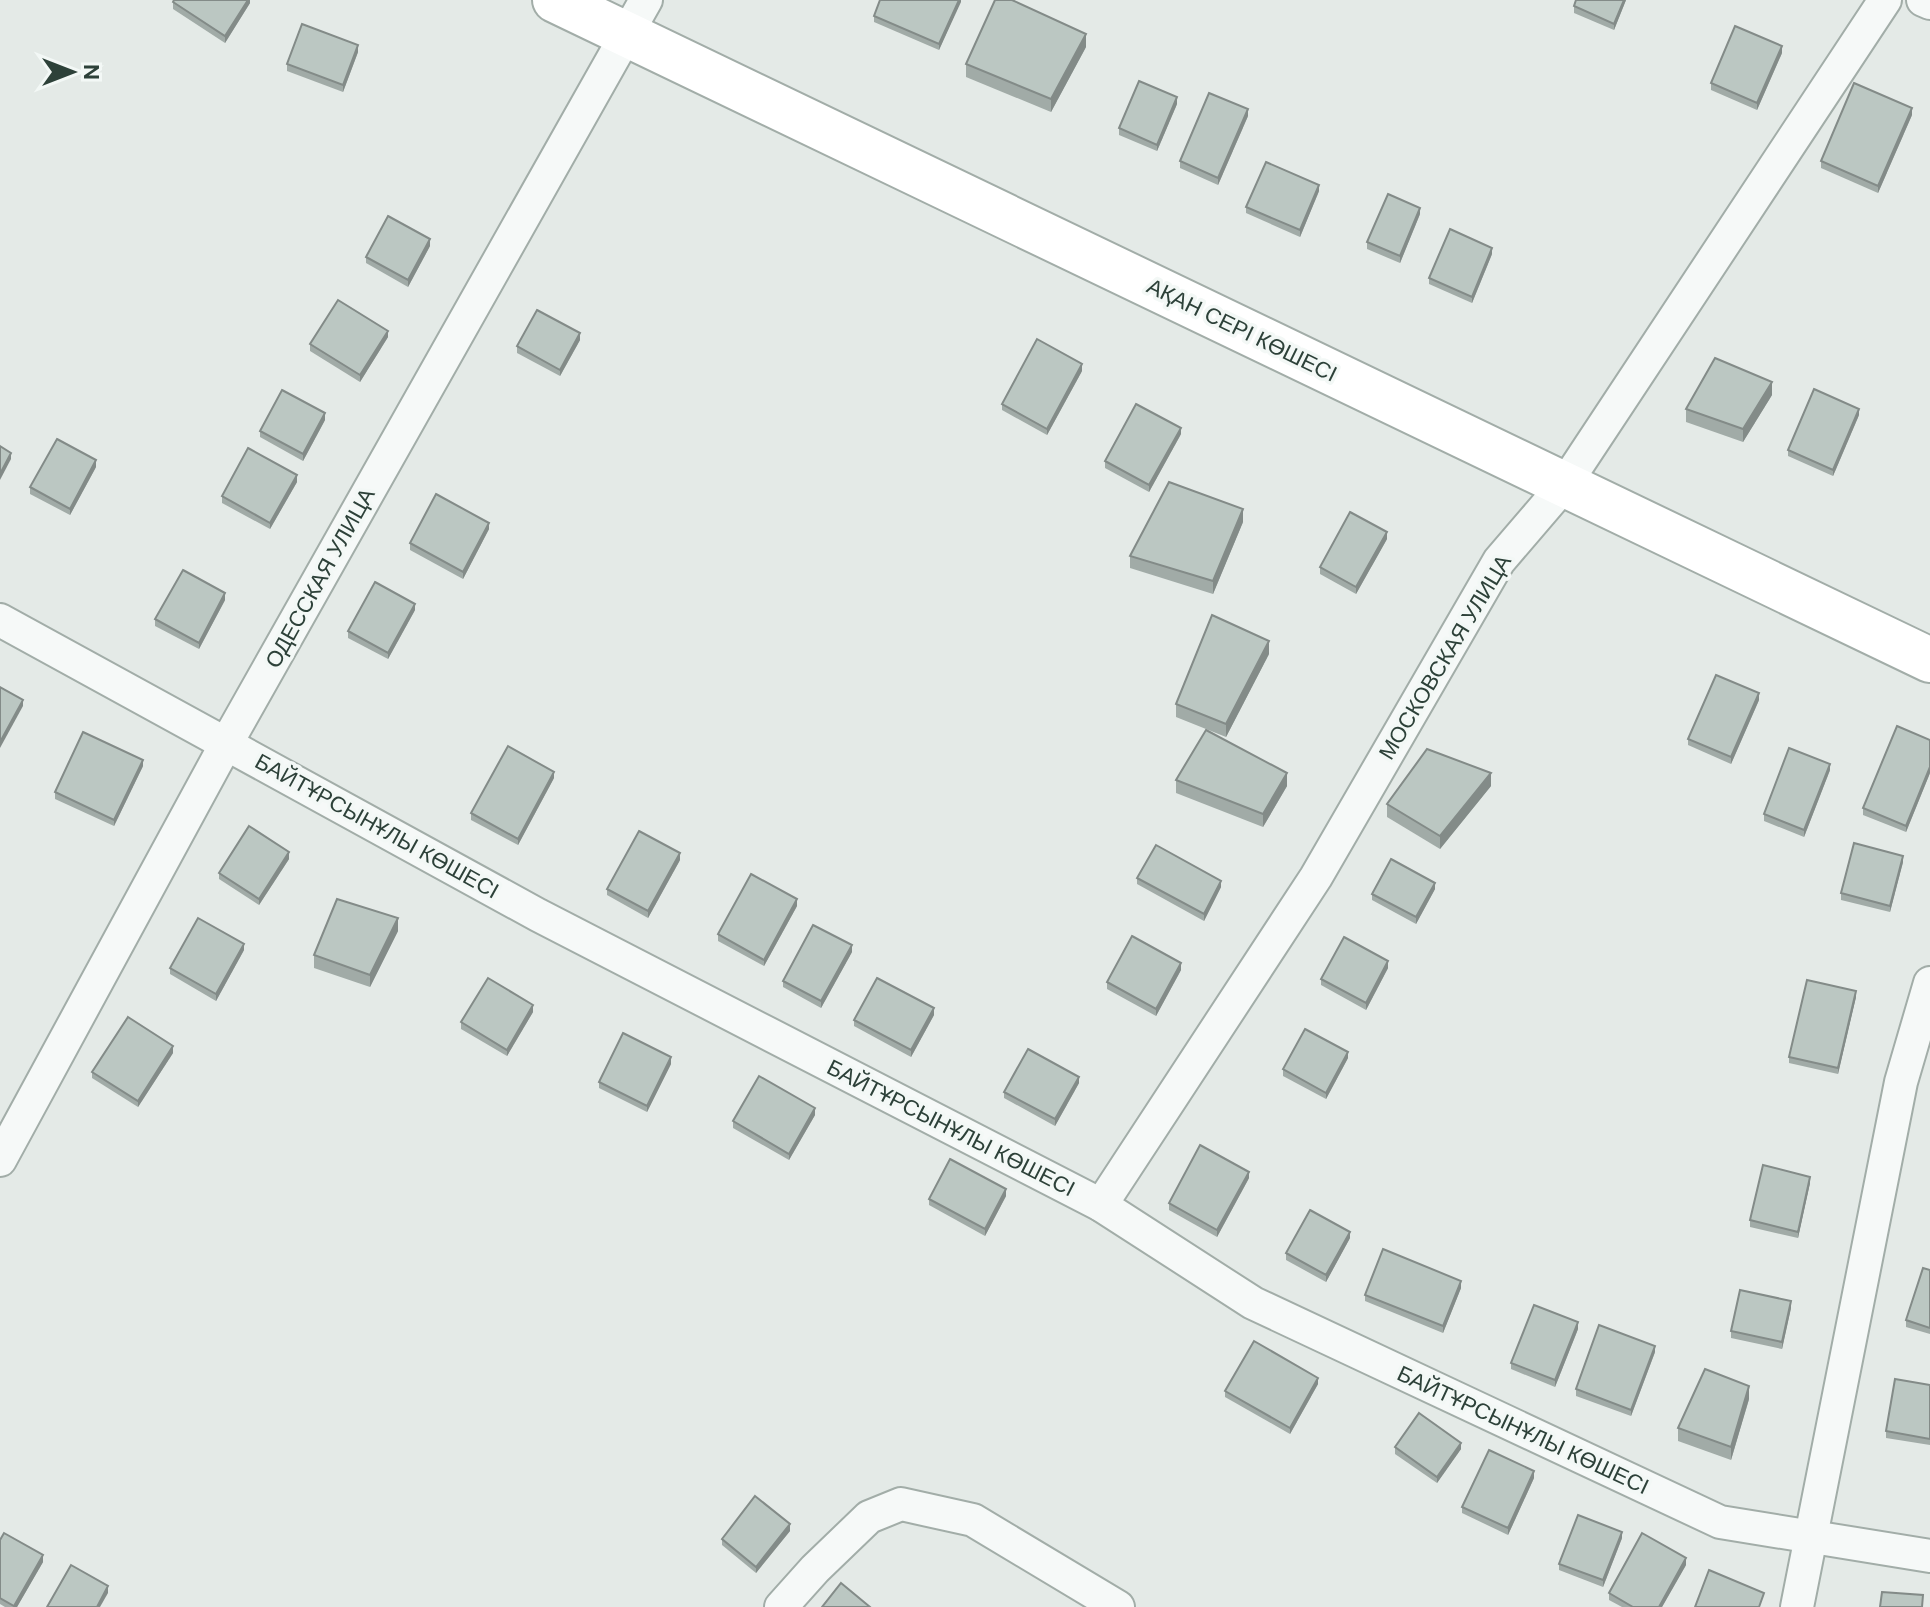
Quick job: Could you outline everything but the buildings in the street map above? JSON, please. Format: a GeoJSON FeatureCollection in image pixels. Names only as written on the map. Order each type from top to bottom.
{"type":"FeatureCollection","features":[{"type":"Feature","properties":{"kind":"street","name":"АҚАН СЕРІ КӨШЕСІ"},"geometry":{"type":"LineString","coordinates":[[555,0],[636,17],[1565,484],[1930,660]]}},
{"type":"Feature","properties":{"kind":"street","name":"МОСКОВСКАЯ УЛИЦА"},"geometry":{"type":"LineString","coordinates":[[1101,1205],[1316,877],[1499,561],[1565,484],[1885,0]]}},
{"type":"Feature","properties":{"kind":"street"},"geometry":{"type":"LineString","coordinates":[[1923,0],[1930,3]]}},
{"type":"Feature","properties":{"kind":"street","name":"ОДЕССКАЯ УЛИЦА"},"geometry":{"type":"LineString","coordinates":[[0,1160],[226,744],[636,17]]}},
{"type":"Feature","properties":{"kind":"street","name":"БАЙТҰРСЫНҰЛЫ КӨШЕСІ"},"geometry":{"type":"LineString","coordinates":[[0,620],[538,915],[1101,1205],[1253,1303],[1720,1522],[1930,1556]]}},
{"type":"Feature","properties":{"kind":"street"},"geometry":{"type":"LineString","coordinates":[[1797,1607],[1901,1082],[1930,983]]}},
{"type":"Feature","properties":{"kind":"street"},"geometry":{"type":"LineString","coordinates":[[781,1607],[869,1517],[901,1504],[973,1520],[1118,1607]]}}]}
